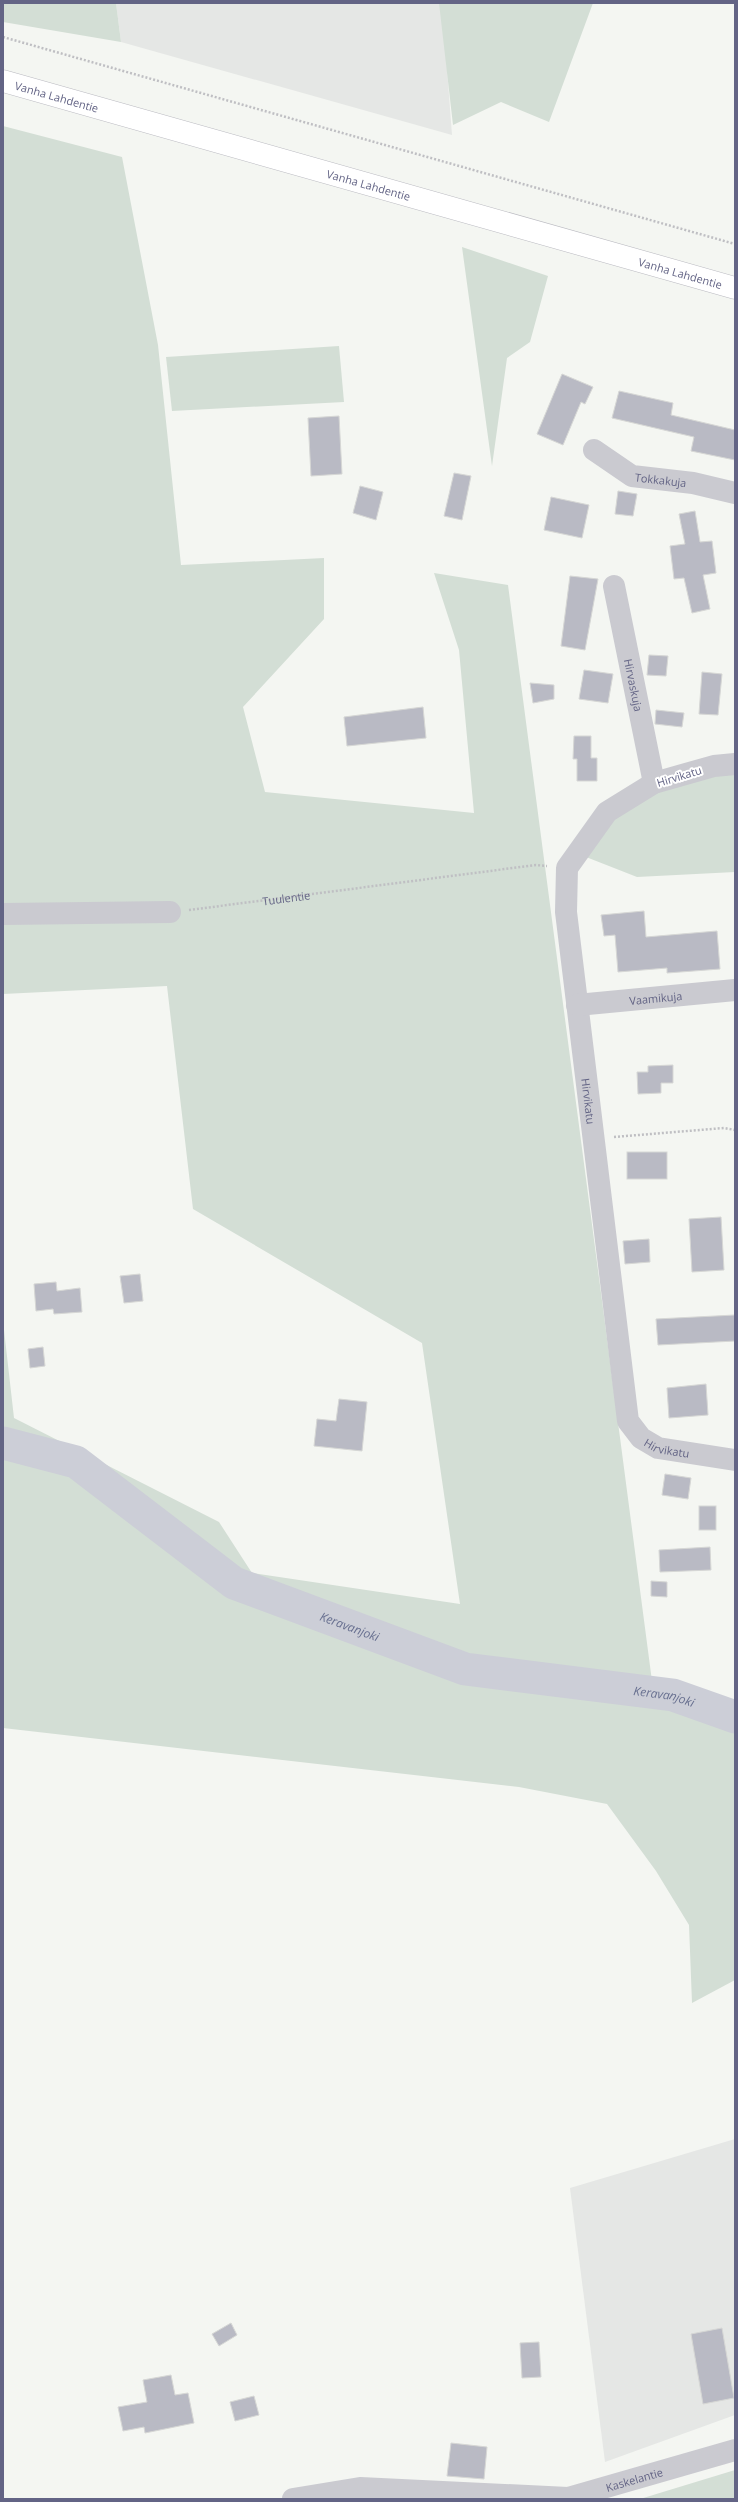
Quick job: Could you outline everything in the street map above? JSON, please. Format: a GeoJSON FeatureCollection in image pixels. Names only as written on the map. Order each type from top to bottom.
{"type":"FeatureCollection","features":[{"type":"Feature","properties":{"kind":"main road","name":"Vanha Lahdentie"},"geometry":{"type":"LineString","coordinates":[[3,81],[735,288]]}},
{"type":"Feature","properties":{"kind":"street","name":"Tokkakuja"},"geometry":{"type":"LineString","coordinates":[[594,450],[632,476],[693,483],[735,493]]}},
{"type":"Feature","properties":{"kind":"street","name":"Hirvaskuja"},"geometry":{"type":"LineString","coordinates":[[614,586],[654,783]]}},
{"type":"Feature","properties":{"kind":"street","name":"Hirvikatu"},"geometry":{"type":"LineString","coordinates":[[735,764],[714,766],[654,783],[607,812],[567,868],[566,912],[628,1421],[641,1438],[658,1448],[735,1460]]}},
{"type":"Feature","properties":{"kind":"street"},"geometry":{"type":"LineString","coordinates":[[3,914],[170,912]]}},
{"type":"Feature","properties":{"kind":"street","name":"Vaamikuja"},"geometry":{"type":"LineString","coordinates":[[577,1005],[735,990]]}},
{"type":"Feature","properties":{"kind":"street","name":"Kaskelantie"},"geometry":{"type":"LineString","coordinates":[[293,2499],[360,2488],[568,2498],[735,2450]]}},
{"type":"Feature","properties":{"kind":"path"},"geometry":{"type":"LineString","coordinates":[[3,37],[735,244]]}},
{"type":"Feature","properties":{"kind":"path","name":"Tuulentie"},"geometry":{"type":"LineString","coordinates":[[170,912],[536,865],[567,868]]}},
{"type":"Feature","properties":{"kind":"path"},"geometry":{"type":"LineString","coordinates":[[594,1139],[724,1128],[735,1130]]}},
{"type":"Feature","properties":{"kind":"shaded area"},"geometry":{"type":"Polygon","coordinates":[[[3,3],[116,3],[121,42],[3,22],[3,3]]]}},
{"type":"Feature","properties":{"kind":"shaded area"},"geometry":{"type":"Polygon","coordinates":[[[116,3],[442,3],[452,135],[121,42],[116,3]]]}},
{"type":"Feature","properties":{"kind":"shaded area"},"geometry":{"type":"Polygon","coordinates":[[[439,3],[593,3],[549,122],[501,102],[453,125],[439,3]]]}},
{"type":"Feature","properties":{"kind":"shaded area"},"geometry":{"type":"Polygon","coordinates":[[[3,126],[122,157],[158,345],[181,565],[324,558],[324,619],[243,707],[265,792],[474,813],[459,650],[434,573],[508,585],[655,1704],[735,1733],[735,1980],[692,2003],[689,1925],[656,1871],[607,1804],[519,1787],[3,1728],[3,1321],[14,1418],[219,1522],[252,1573],[460,1604],[422,1343],[193,1209],[167,986],[3,994],[3,126]]]}},
{"type":"Feature","properties":{"kind":"shaded area"},"geometry":{"type":"Polygon","coordinates":[[[462,247],[548,276],[530,342],[507,358],[492,466],[462,247]]]}},
{"type":"Feature","properties":{"kind":"shaded area"},"geometry":{"type":"Polygon","coordinates":[[[339,346],[344,402],[172,411],[166,357],[339,346]]]}},
{"type":"Feature","properties":{"kind":"shaded area"},"geometry":{"type":"Polygon","coordinates":[[[735,774],[735,872],[637,877],[586,857],[610,824],[640,801],[655,793],[687,782],[703,778],[735,774]]]}},
{"type":"Feature","properties":{"kind":"shaded area"},"geometry":{"type":"Polygon","coordinates":[[[735,2139],[735,2415],[605,2462],[570,2188],[735,2139]]]}},
{"type":"Feature","properties":{"kind":"shaded area"},"geometry":{"type":"Polygon","coordinates":[[[735,2470],[735,2499],[640,2499],[735,2470]]]}},
{"type":"Feature","properties":{"kind":"building"},"geometry":{"type":"Polygon","coordinates":[[[562,374],[593,387],[585,404],[581,402],[563,445],[537,434],[562,374]]]}},
{"type":"Feature","properties":{"kind":"building"},"geometry":{"type":"Polygon","coordinates":[[[619,391],[673,403],[671,415],[735,430],[735,460],[691,451],[694,437],[612,418],[619,391]]]}},
{"type":"Feature","properties":{"kind":"building"},"geometry":{"type":"Polygon","coordinates":[[[339,416],[342,474],[311,476],[308,418],[339,416]]]}},
{"type":"Feature","properties":{"kind":"building"},"geometry":{"type":"Polygon","coordinates":[[[454,473],[471,476],[462,520],[444,516],[454,473]]]}},
{"type":"Feature","properties":{"kind":"building"},"geometry":{"type":"Polygon","coordinates":[[[360,486],[383,492],[376,520],[353,513],[360,486]]]}},
{"type":"Feature","properties":{"kind":"building"},"geometry":{"type":"Polygon","coordinates":[[[618,491],[637,494],[633,516],[615,514],[618,491]]]}},
{"type":"Feature","properties":{"kind":"building"},"geometry":{"type":"Polygon","coordinates":[[[551,497],[589,505],[582,538],[544,530],[551,497]]]}},
{"type":"Feature","properties":{"kind":"building"},"geometry":{"type":"Polygon","coordinates":[[[695,511],[700,542],[712,541],[716,573],[703,575],[710,609],[692,613],[684,578],[674,579],[670,546],[685,544],[679,514],[695,511]]]}},
{"type":"Feature","properties":{"kind":"building"},"geometry":{"type":"Polygon","coordinates":[[[570,576],[598,579],[585,650],[561,646],[570,576]]]}},
{"type":"Feature","properties":{"kind":"building"},"geometry":{"type":"Polygon","coordinates":[[[649,655],[668,656],[666,676],[647,675],[649,655]]]}},
{"type":"Feature","properties":{"kind":"building"},"geometry":{"type":"Polygon","coordinates":[[[584,670],[613,674],[608,703],[579,699],[584,670]]]}},
{"type":"Feature","properties":{"kind":"building"},"geometry":{"type":"Polygon","coordinates":[[[702,672],[722,674],[718,715],[699,714],[702,672]]]}},
{"type":"Feature","properties":{"kind":"building"},"geometry":{"type":"Polygon","coordinates":[[[530,683],[554,685],[554,699],[533,703],[530,683]]]}},
{"type":"Feature","properties":{"kind":"building"},"geometry":{"type":"Polygon","coordinates":[[[423,707],[426,738],[347,746],[344,717],[423,707]]]}},
{"type":"Feature","properties":{"kind":"building"},"geometry":{"type":"Polygon","coordinates":[[[656,710],[684,713],[682,727],[655,724],[656,710]]]}},
{"type":"Feature","properties":{"kind":"building"},"geometry":{"type":"Polygon","coordinates":[[[574,736],[591,736],[591,758],[597,758],[597,781],[577,781],[577,759],[573,759],[574,736]]]}},
{"type":"Feature","properties":{"kind":"building"},"geometry":{"type":"Polygon","coordinates":[[[644,911],[646,937],[717,931],[720,969],[667,973],[667,968],[618,972],[615,935],[604,936],[601,915],[644,911]]]}},
{"type":"Feature","properties":{"kind":"building"},"geometry":{"type":"Polygon","coordinates":[[[673,1065],[673,1083],[661,1083],[661,1093],[638,1094],[637,1072],[648,1072],[648,1066],[673,1065]]]}},
{"type":"Feature","properties":{"kind":"building"},"geometry":{"type":"Polygon","coordinates":[[[627,1152],[667,1152],[667,1179],[627,1179],[627,1152]]]}},
{"type":"Feature","properties":{"kind":"building"},"geometry":{"type":"Polygon","coordinates":[[[721,1217],[724,1270],[692,1272],[689,1219],[721,1217]]]}},
{"type":"Feature","properties":{"kind":"building"},"geometry":{"type":"Polygon","coordinates":[[[649,1239],[650,1262],[625,1264],[623,1241],[649,1239]]]}},
{"type":"Feature","properties":{"kind":"building"},"geometry":{"type":"Polygon","coordinates":[[[140,1274],[143,1301],[124,1303],[120,1276],[140,1274]]]}},
{"type":"Feature","properties":{"kind":"building"},"geometry":{"type":"Polygon","coordinates":[[[56,1282],[57,1291],[80,1288],[82,1312],[54,1314],[53,1309],[36,1311],[34,1284],[56,1282]]]}},
{"type":"Feature","properties":{"kind":"building"},"geometry":{"type":"Polygon","coordinates":[[[735,1315],[735,1341],[658,1345],[656,1319],[735,1315]]]}},
{"type":"Feature","properties":{"kind":"building"},"geometry":{"type":"Polygon","coordinates":[[[43,1347],[45,1366],[30,1368],[28,1349],[43,1347]]]}},
{"type":"Feature","properties":{"kind":"building"},"geometry":{"type":"Polygon","coordinates":[[[706,1384],[708,1415],[669,1418],[667,1388],[706,1384]]]}},
{"type":"Feature","properties":{"kind":"building"},"geometry":{"type":"Polygon","coordinates":[[[339,1399],[367,1402],[362,1451],[314,1446],[317,1419],[336,1421],[339,1399]]]}},
{"type":"Feature","properties":{"kind":"building"},"geometry":{"type":"Polygon","coordinates":[[[665,1474],[691,1478],[688,1499],[662,1495],[665,1474]]]}},
{"type":"Feature","properties":{"kind":"building"},"geometry":{"type":"Polygon","coordinates":[[[699,1506],[716,1506],[716,1530],[699,1530],[699,1506]]]}},
{"type":"Feature","properties":{"kind":"building"},"geometry":{"type":"Polygon","coordinates":[[[710,1547],[711,1570],[660,1572],[659,1550],[710,1547]]]}},
{"type":"Feature","properties":{"kind":"building"},"geometry":{"type":"Polygon","coordinates":[[[651,1581],[667,1582],[667,1597],[651,1596],[651,1581]]]}},
{"type":"Feature","properties":{"kind":"building"},"geometry":{"type":"Polygon","coordinates":[[[231,2323],[237,2335],[219,2346],[212,2334],[231,2323]]]}},
{"type":"Feature","properties":{"kind":"building"},"geometry":{"type":"Polygon","coordinates":[[[722,2328],[734,2398],[703,2404],[691,2334],[722,2328]]]}},
{"type":"Feature","properties":{"kind":"building"},"geometry":{"type":"Polygon","coordinates":[[[539,2342],[541,2377],[522,2378],[520,2343],[539,2342]]]}},
{"type":"Feature","properties":{"kind":"building"},"geometry":{"type":"Polygon","coordinates":[[[171,2375],[175,2395],[188,2393],[194,2423],[145,2433],[144,2427],[123,2431],[118,2407],[147,2402],[143,2380],[171,2375]]]}},
{"type":"Feature","properties":{"kind":"building"},"geometry":{"type":"Polygon","coordinates":[[[254,2396],[259,2415],[235,2421],[230,2402],[254,2396]]]}},
{"type":"Feature","properties":{"kind":"building"},"geometry":{"type":"Polygon","coordinates":[[[451,2443],[487,2447],[484,2479],[447,2476],[451,2443]]]}},
{"type":"Feature","properties":{"kind":"waterway","name":"Keravanjoki"},"geometry":{"type":"LineString","coordinates":[[3,1443],[76,1462],[234,1583],[465,1669],[673,1695],[735,1717]]}}]}
